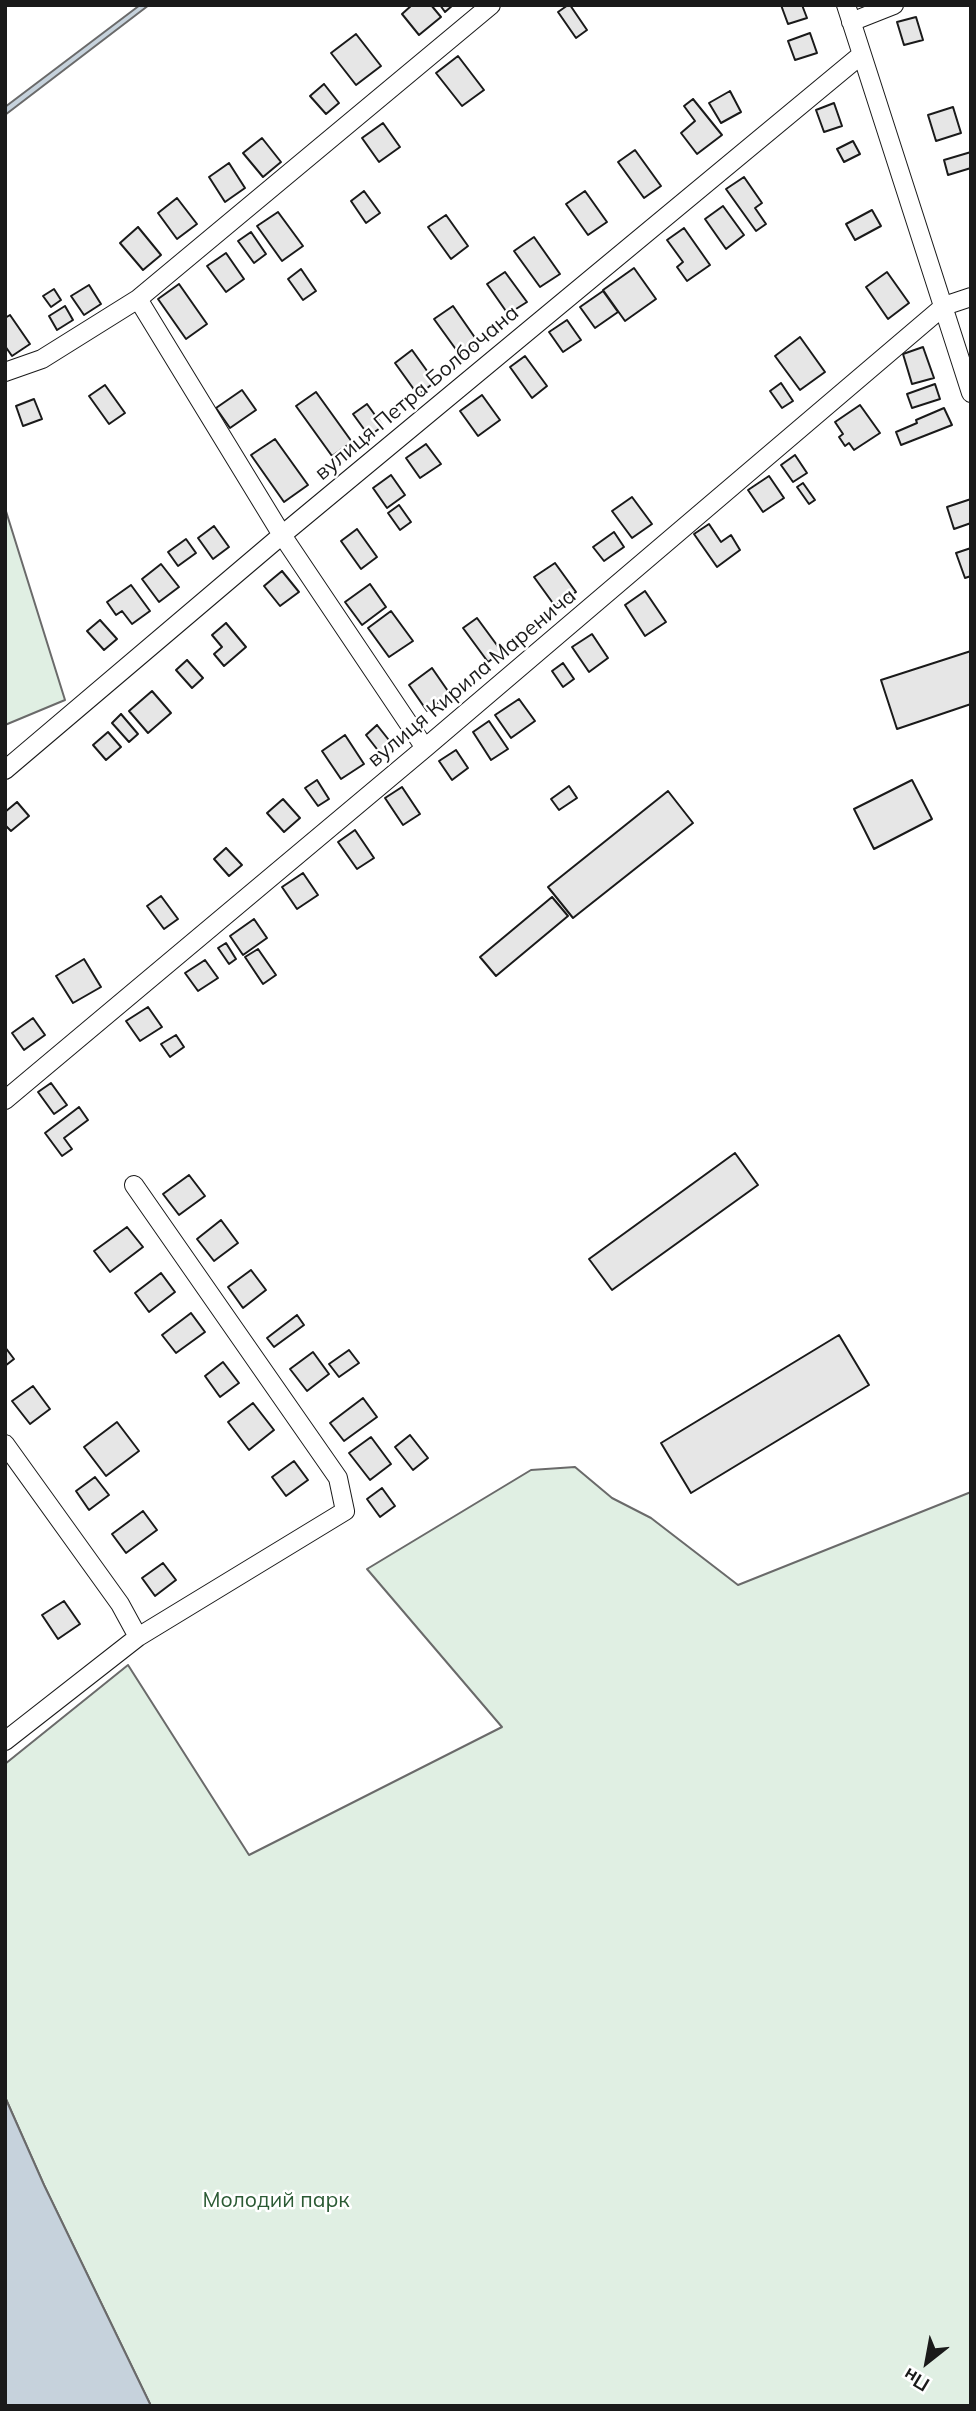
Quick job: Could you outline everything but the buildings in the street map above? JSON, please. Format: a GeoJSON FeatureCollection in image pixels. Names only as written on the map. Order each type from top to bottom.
{"type":"FeatureCollection","features":[{"type":"Feature","properties":{"kind":"street"},"geometry":{"type":"LineString","coordinates":[[5,372],[42,359],[138,299],[491,5]]}},
{"type":"Feature","properties":{"kind":"street"},"geometry":{"type":"LineString","coordinates":[[894,5],[848,14],[971,393]]}},
{"type":"Feature","properties":{"kind":"street","name":"вулиця Петра Болбочана"},"geometry":{"type":"LineString","coordinates":[[5,769],[282,535],[861,55]]}},
{"type":"Feature","properties":{"kind":"street","name":"вулиця Кирила Маренича"},"geometry":{"type":"LineString","coordinates":[[5,1100],[425,748],[944,306],[971,297]]}},
{"type":"Feature","properties":{"kind":"street"},"geometry":{"type":"LineString","coordinates":[[138,299],[282,535],[425,748]]}},
{"type":"Feature","properties":{"kind":"street"},"geometry":{"type":"LineString","coordinates":[[5,1741],[138,1637],[345,1511],[338,1478],[134,1185]]}},
{"type":"Feature","properties":{"kind":"street"},"geometry":{"type":"LineString","coordinates":[[5,1444],[120,1604],[138,1637]]}},
{"type":"Feature","properties":{"kind":"green space"},"geometry":{"type":"Polygon","coordinates":[[[5,508],[65,700],[5,725],[5,508]]]}},
{"type":"Feature","properties":{"kind":"green space","name":"Молодий парк"},"geometry":{"type":"Polygon","coordinates":[[[575,1467],[612,1498],[651,1518],[738,1585],[971,1492],[971,2406],[151,2406],[44,2185],[5,2097],[5,1764],[128,1665],[249,1855],[502,1727],[367,1569],[531,1470],[575,1467]]]}},
{"type":"Feature","properties":{"kind":"shaded area"},"geometry":{"type":"Polygon","coordinates":[[[140,5],[149,5],[5,115],[5,107],[140,5]]]}},
{"type":"Feature","properties":{"kind":"shaded area"},"geometry":{"type":"Polygon","coordinates":[[[5,2097],[44,2185],[151,2406],[5,2406],[5,2097]]]}}]}
